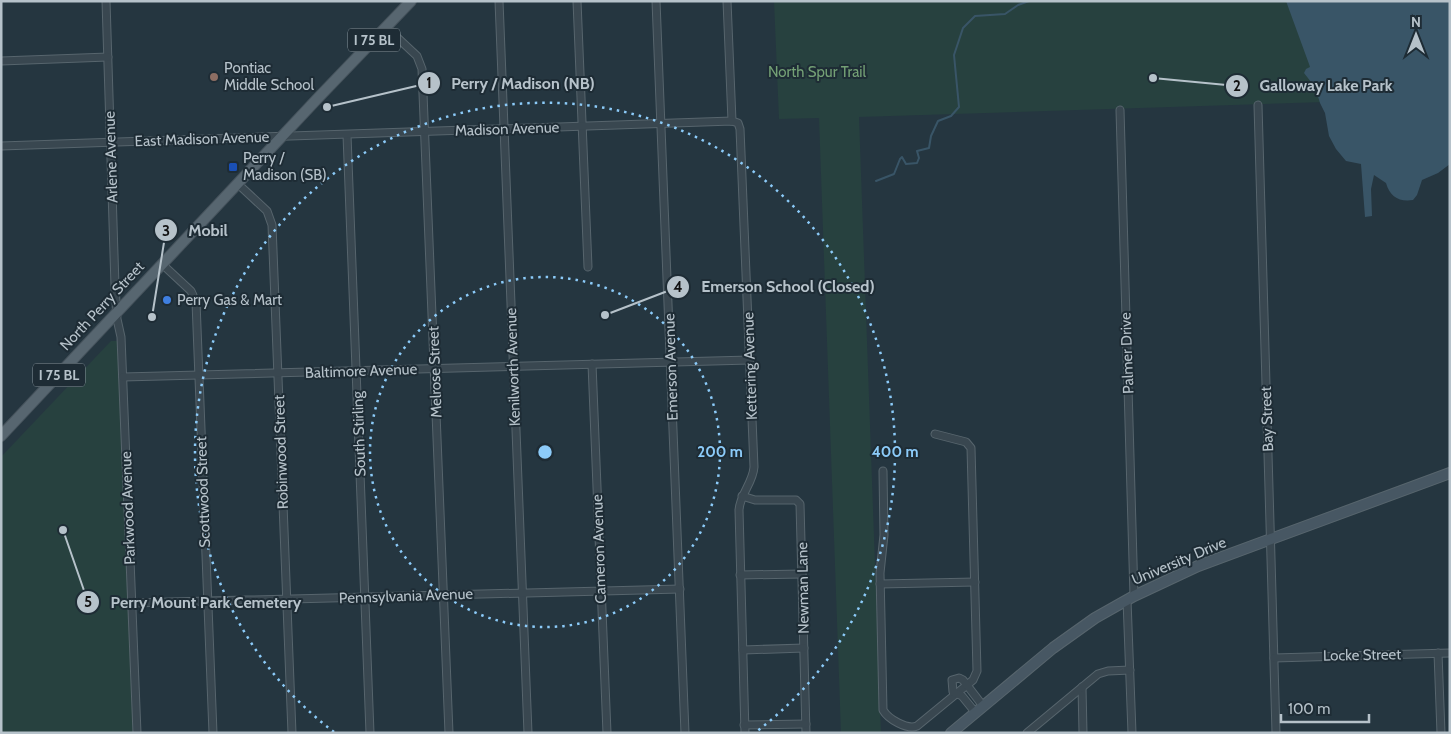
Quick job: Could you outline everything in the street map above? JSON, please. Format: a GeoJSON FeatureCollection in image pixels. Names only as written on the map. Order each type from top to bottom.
{"type":"FeatureCollection","features":[{"type":"Feature","properties":{"kind":"main road","name":"North Perry Street"},"geometry":{"type":"LineString","coordinates":[[1,436],[411,1]]}},
{"type":"Feature","properties":{"kind":"main road","name":"University Drive"},"geometry":{"type":"LineString","coordinates":[[951,733],[1064,640],[1130,598],[1198,566],[1450,473]]}},
{"type":"Feature","properties":{"kind":"street","name":"Arlene Avenue"},"geometry":{"type":"LineString","coordinates":[[106,1],[116,314]]}},
{"type":"Feature","properties":{"kind":"street","name":"Kenilworth Avenue"},"geometry":{"type":"LineString","coordinates":[[499,1],[528,733]]}},
{"type":"Feature","properties":{"kind":"street"},"geometry":{"type":"LineString","coordinates":[[577,1],[588,267]]}},
{"type":"Feature","properties":{"kind":"street","name":"Emerson Avenue"},"geometry":{"type":"LineString","coordinates":[[656,1],[686,733]]}},
{"type":"Feature","properties":{"kind":"street","name":"Kettering Avenue"},"geometry":{"type":"LineString","coordinates":[[727,1],[732,121],[738,123],[740,128],[754,471],[751,481],[742,496],[739,510],[744,729]]}},
{"type":"Feature","properties":{"kind":"street","name":"Melrose Street"},"geometry":{"type":"LineString","coordinates":[[386,27],[417,56],[421,64],[449,733]]}},
{"type":"Feature","properties":{"kind":"street"},"geometry":{"type":"LineString","coordinates":[[1,60],[108,57]]}},
{"type":"Feature","properties":{"kind":"street","name":"Bay Street"},"geometry":{"type":"LineString","coordinates":[[1258,105],[1276,733]]}},
{"type":"Feature","properties":{"kind":"street","name":"Palmer Drive"},"geometry":{"type":"LineString","coordinates":[[1120,110],[1132,733]]}},
{"type":"Feature","properties":{"kind":"street","name":"Madison Avenue"},"geometry":{"type":"LineString","coordinates":[[282,137],[732,121]]}},
{"type":"Feature","properties":{"kind":"street","name":"South Stirling"},"geometry":{"type":"LineString","coordinates":[[347,135],[370,733]]}},
{"type":"Feature","properties":{"kind":"street","name":"East Madison Avenue"},"geometry":{"type":"LineString","coordinates":[[1,146],[282,137]]}},
{"type":"Feature","properties":{"kind":"street","name":"Robinwood Street"},"geometry":{"type":"LineString","coordinates":[[238,184],[264,208],[271,221],[292,733]]}},
{"type":"Feature","properties":{"kind":"street","name":"Scottwood Street"},"geometry":{"type":"LineString","coordinates":[[162,264],[190,291],[195,300],[213,733]]}},
{"type":"Feature","properties":{"kind":"street","name":"Parkwood Avenue"},"geometry":{"type":"LineString","coordinates":[[116,314],[121,337],[137,733]]}},
{"type":"Feature","properties":{"kind":"street","name":"Baltimore Avenue"},"geometry":{"type":"LineString","coordinates":[[123,377],[750,360]]}},
{"type":"Feature","properties":{"kind":"street","name":"Cameron Avenue"},"geometry":{"type":"LineString","coordinates":[[592,364],[607,733]]}},
{"type":"Feature","properties":{"kind":"street"},"geometry":{"type":"LineString","coordinates":[[883,471],[884,535],[880,562],[880,584],[883,708],[885,714],[908,727],[914,728],[974,679],[977,671],[971,448],[966,442],[934,434]]}},
{"type":"Feature","properties":{"kind":"street","name":"Newman Lane"},"geometry":{"type":"LineString","coordinates":[[742,496],[754,500],[794,499],[799,502],[806,733]]}},
{"type":"Feature","properties":{"kind":"street"},"geometry":{"type":"LineString","coordinates":[[740,575],[802,574]]}},
{"type":"Feature","properties":{"kind":"street"},"geometry":{"type":"LineString","coordinates":[[880,584],[975,582]]}},
{"type":"Feature","properties":{"kind":"street","name":"Pennsylvania Avenue"},"geometry":{"type":"LineString","coordinates":[[132,603],[680,589]]}},
{"type":"Feature","properties":{"kind":"street"},"geometry":{"type":"LineString","coordinates":[[742,650],[804,648]]}},
{"type":"Feature","properties":{"kind":"street","name":"Locke Street"},"geometry":{"type":"LineString","coordinates":[[1274,658],[1450,653]]}},
{"type":"Feature","properties":{"kind":"street"},"geometry":{"type":"LineString","coordinates":[[1438,654],[1441,733]]}},
{"type":"Feature","properties":{"kind":"street"},"geometry":{"type":"LineString","coordinates":[[1027,733],[1101,672],[1130,670]]}},
{"type":"Feature","properties":{"kind":"street"},"geometry":{"type":"LineString","coordinates":[[960,678],[967,685],[979,709],[951,690],[952,680],[960,678]]}},
{"type":"Feature","properties":{"kind":"street"},"geometry":{"type":"LineString","coordinates":[[1082,687],[1084,733]]}},
{"type":"Feature","properties":{"kind":"street"},"geometry":{"type":"LineString","coordinates":[[744,729],[806,724]]}},
{"type":"Feature","properties":{"kind":"green space","name":"North Spur Trail"},"geometry":{"type":"Polygon","coordinates":[[[774,1],[1409,1],[1450,98],[859,117],[881,733],[841,733],[819,118],[779,119],[774,1]]]}},
{"type":"Feature","properties":{"kind":"green space"},"geometry":{"type":"Polygon","coordinates":[[[111,341],[118,341],[133,733],[1,733],[1,457],[111,341]]]}},
{"type":"Feature","properties":{"kind":"water"},"geometry":{"type":"Polygon","coordinates":[[[1286,1],[1450,1],[1450,164],[1438,173],[1422,180],[1417,195],[1413,200],[1396,198],[1390,192],[1386,183],[1374,175],[1371,189],[1372,216],[1365,217],[1361,164],[1346,161],[1336,149],[1329,136],[1325,113],[1315,87],[1304,73],[1310,67],[1286,1]]]}},
{"type":"Feature","properties":{"kind":"waterway"},"geometry":{"type":"LineString","coordinates":[[876,181],[894,174],[902,157],[906,164],[917,163],[919,158],[917,151],[929,148],[931,136],[938,121],[951,116],[959,107],[954,55],[963,28],[975,16],[1005,14],[1018,5],[1029,1]]}},
{"type":"Feature","properties":{"kind":"place","name":"Pontiac Middle School"},"geometry":{"type":"Point","coordinates":[214,77]}},
{"type":"Feature","properties":{"kind":"place","name":"Galloway Lake Park"},"geometry":{"type":"Point","coordinates":[1153,78]}},
{"type":"Feature","properties":{"kind":"place","name":"Perry / Madison (NB)"},"geometry":{"type":"Point","coordinates":[327,107]}},
{"type":"Feature","properties":{"kind":"place","name":"Perry / Madison (SB)"},"geometry":{"type":"Point","coordinates":[233,167]}},
{"type":"Feature","properties":{"kind":"place","name":"Perry Gas & Mart"},"geometry":{"type":"Point","coordinates":[167,300]}},
{"type":"Feature","properties":{"kind":"place","name":"Emerson School (Closed)"},"geometry":{"type":"Point","coordinates":[605,315]}},
{"type":"Feature","properties":{"kind":"place","name":"Mobil"},"geometry":{"type":"Point","coordinates":[152,317]}},
{"type":"Feature","properties":{"kind":"place","name":"Perry Mount Park Cemetery"},"geometry":{"type":"Point","coordinates":[63,530]}}]}
